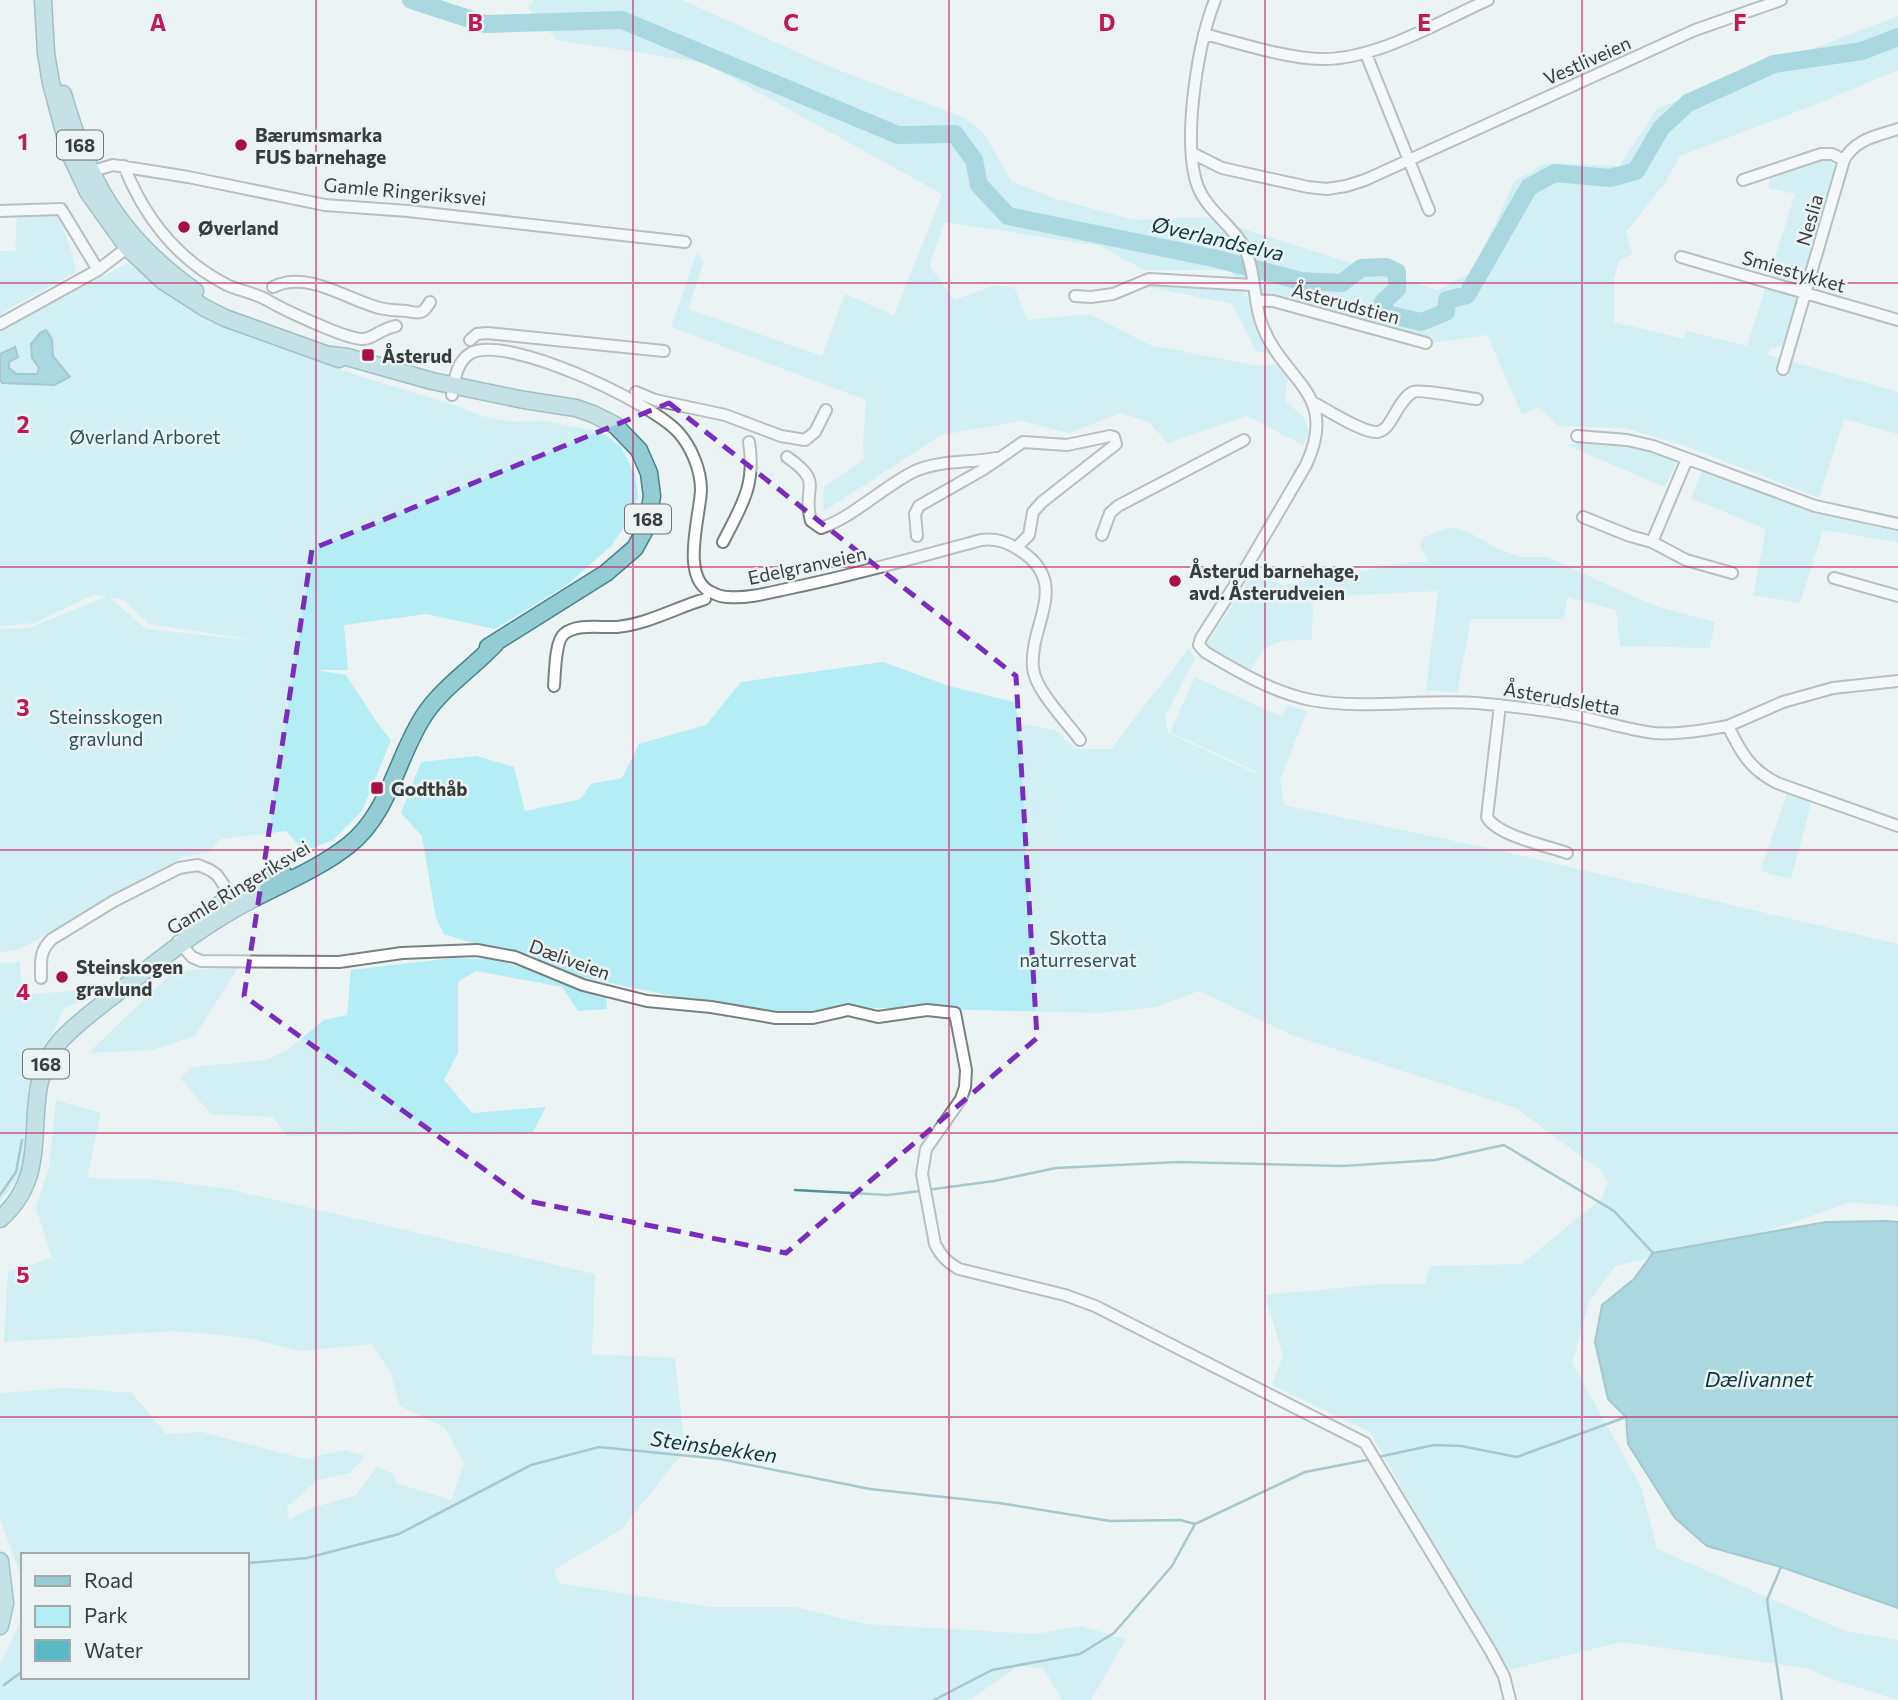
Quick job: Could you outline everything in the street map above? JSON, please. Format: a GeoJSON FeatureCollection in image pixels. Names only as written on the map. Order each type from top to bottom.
{"type":"FeatureCollection","features":[{"type":"Feature","properties":{"kind":"main road","name":"Gamle Ringeriksvei"},"geometry":{"type":"LineString","coordinates":[[0,1219],[16,1203],[30,1176],[38,1088],[43,1069],[53,1051],[75,1027],[236,902],[312,869],[361,834],[374,818],[385,794],[389,772],[420,706],[455,671],[606,573],[627,556],[647,526],[652,496],[649,473],[639,450],[615,425],[593,414],[576,408],[524,400],[497,401],[380,375],[346,363],[237,321],[132,245],[98,208],[85,173],[58,117],[46,53],[43,0]]}},
{"type":"Feature","properties":{"kind":"main road"},"geometry":{"type":"LineString","coordinates":[[0,1561],[5,1603],[0,1626]]}},
{"type":"Feature","properties":{"kind":"street"},"geometry":{"type":"LineString","coordinates":[[1215,0],[1204,34],[1196,77],[1192,153],[1194,173],[1216,216],[1241,243],[1248,256],[1260,320],[1276,353],[1314,403],[1367,430],[1378,432],[1387,427],[1401,403],[1413,392],[1425,391],[1476,399]]}},
{"type":"Feature","properties":{"kind":"street"},"geometry":{"type":"LineString","coordinates":[[1204,34],[1318,59],[1366,54],[1488,0]]}},
{"type":"Feature","properties":{"kind":"street","name":"Vestliveien"},"geometry":{"type":"LineString","coordinates":[[1192,153],[1222,168],[1308,187],[1346,186],[1410,160],[1695,30],[1781,0]]}},
{"type":"Feature","properties":{"kind":"street"},"geometry":{"type":"LineString","coordinates":[[1366,54],[1429,210]]}},
{"type":"Feature","properties":{"kind":"street"},"geometry":{"type":"LineString","coordinates":[[1743,180],[1821,154],[1844,160],[1857,143],[1898,129]]}},
{"type":"Feature","properties":{"kind":"street","name":"Neslia"},"geometry":{"type":"LineString","coordinates":[[1783,369],[1844,160]]}},
{"type":"Feature","properties":{"kind":"street","name":"Gamle Ringeriksvei"},"geometry":{"type":"LineString","coordinates":[[85,173],[113,164],[325,205],[408,211],[685,242]]}},
{"type":"Feature","properties":{"kind":"street"},"geometry":{"type":"LineString","coordinates":[[124,166],[133,189],[147,212],[166,238],[197,267],[227,284],[264,298],[281,309],[355,338],[369,338],[386,327],[396,326]]}},
{"type":"Feature","properties":{"kind":"street"},"geometry":{"type":"LineString","coordinates":[[0,211],[61,209],[99,270]]}},
{"type":"Feature","properties":{"kind":"street"},"geometry":{"type":"LineString","coordinates":[[0,324],[99,270],[132,245]]}},
{"type":"Feature","properties":{"kind":"street","name":"Smiestykket"},"geometry":{"type":"LineString","coordinates":[[1681,257],[1898,320]]}},
{"type":"Feature","properties":{"kind":"street"},"geometry":{"type":"LineString","coordinates":[[1074,296],[1113,294],[1149,279],[1252,285]]}},
{"type":"Feature","properties":{"kind":"street"},"geometry":{"type":"LineString","coordinates":[[274,287],[282,282],[297,281],[392,310],[419,312],[430,302]]}},
{"type":"Feature","properties":{"kind":"street","name":"Åsterudstien"},"geometry":{"type":"LineString","coordinates":[[1256,300],[1273,302],[1426,344]]}},
{"type":"Feature","properties":{"kind":"street"},"geometry":{"type":"LineString","coordinates":[[470,340],[477,334],[488,333],[664,351]]}},
{"type":"Feature","properties":{"kind":"street","name":"Edelgranveien"},"geometry":{"type":"LineString","coordinates":[[453,390],[457,369],[467,356],[480,350],[499,349],[582,375],[631,399],[670,425],[690,450],[698,469],[701,488],[694,566],[698,579],[710,592],[728,597],[759,594],[835,579],[981,540],[1005,541],[1016,548]]}},
{"type":"Feature","properties":{"kind":"street"},"geometry":{"type":"LineString","coordinates":[[636,392],[655,400],[725,415],[781,436],[805,440],[815,432],[826,410]]}},
{"type":"Feature","properties":{"kind":"street","name":"Åsterudsletta"},"geometry":{"type":"LineString","coordinates":[[1314,403],[1317,422],[1315,438],[1306,466],[1199,645],[1205,652],[1256,681],[1312,700],[1360,703],[1448,701],[1500,705],[1655,733],[1689,732],[1728,726],[1783,702],[1833,688],[1898,681]]}},
{"type":"Feature","properties":{"kind":"street"},"geometry":{"type":"LineString","coordinates":[[1577,436],[1627,440],[1815,506],[1898,524]]}},
{"type":"Feature","properties":{"kind":"street"},"geometry":{"type":"LineString","coordinates":[[917,536],[915,514],[919,506],[1023,442],[1067,445],[1114,437],[1116,444],[1033,512],[1029,535],[1016,548],[1036,561],[1046,583],[1033,669],[1038,684],[1080,740]]}},
{"type":"Feature","properties":{"kind":"street"},"geometry":{"type":"LineString","coordinates":[[1102,535],[1110,513],[1118,506],[1244,440]]}},
{"type":"Feature","properties":{"kind":"street"},"geometry":{"type":"LineString","coordinates":[[723,542],[747,494],[751,480],[749,442]]}},
{"type":"Feature","properties":{"kind":"street"},"geometry":{"type":"LineString","coordinates":[[787,457],[803,468],[809,476],[809,514],[811,521],[821,528],[916,471],[948,463],[1000,457]]}},
{"type":"Feature","properties":{"kind":"street"},"geometry":{"type":"LineString","coordinates":[[1652,542],[1687,459]]}},
{"type":"Feature","properties":{"kind":"street"},"geometry":{"type":"LineString","coordinates":[[1583,517],[1652,542],[1686,560],[1732,573]]}},
{"type":"Feature","properties":{"kind":"street"},"geometry":{"type":"LineString","coordinates":[[1834,578],[1898,596]]}},
{"type":"Feature","properties":{"kind":"street"},"geometry":{"type":"LineString","coordinates":[[554,686],[559,640],[565,633],[577,629],[620,627],[652,620],[705,599]]}},
{"type":"Feature","properties":{"kind":"street"},"geometry":{"type":"LineString","coordinates":[[1500,705],[1487,817],[1490,824],[1507,833],[1567,853]]}},
{"type":"Feature","properties":{"kind":"street"},"geometry":{"type":"LineString","coordinates":[[1728,726],[1748,763],[1764,776],[1898,826]]}},
{"type":"Feature","properties":{"kind":"street"},"geometry":{"type":"LineString","coordinates":[[41,978],[40,956],[51,939],[167,872],[198,865],[217,875],[236,902]]}},
{"type":"Feature","properties":{"kind":"street","name":"Dæliveien"},"geometry":{"type":"LineString","coordinates":[[176,946],[201,961],[339,962],[402,953],[456,950],[492,952],[516,957],[583,985],[647,1001],[711,1007],[776,1018],[813,1018],[848,1010],[878,1017],[927,1010],[955,1013],[967,1070],[965,1087],[961,1099],[926,1149],[922,1174],[939,1253],[959,1269],[1065,1295],[1095,1306],[1365,1443],[1490,1650],[1504,1676],[1510,1700]]}},
{"type":"Feature","properties":{"kind":"highlighted area"},"geometry":{"type":"Polygon","coordinates":[[[669,403],[1016,676],[1037,1038],[786,1253],[528,1201],[244,996],[312,549],[669,403]]]}},
{"type":"Feature","properties":{"kind":"green space"},"geometry":{"type":"Polygon","coordinates":[[[534,0],[682,0],[828,66],[965,118],[984,133],[1011,181],[1053,198],[1134,220],[1206,217],[1437,290],[1472,272],[1515,181],[1546,163],[1619,166],[1658,108],[1898,16],[1898,70],[1680,156],[1665,183],[1626,232],[1632,254],[1619,261],[1614,279],[1614,322],[1684,339],[1687,331],[1747,346],[1795,194],[1769,188],[1770,176],[1827,158],[1836,167],[1784,346],[1770,348],[1768,355],[1898,392],[1898,434],[1844,419],[1819,498],[1688,447],[1625,428],[1559,426],[1538,407],[1522,415],[1487,335],[1427,344],[1253,297],[1229,270],[1144,270],[1100,246],[945,222],[929,265],[954,300],[993,286],[1014,287],[1028,320],[1089,314],[1150,345],[1258,366],[1276,364],[1288,379],[1285,401],[1304,417],[1309,432],[1303,445],[1247,416],[1167,443],[1149,422],[1121,413],[1069,433],[1022,421],[941,435],[823,512],[824,487],[864,459],[866,400],[671,327],[697,252],[704,261],[688,309],[822,356],[845,294],[894,315],[945,188],[942,194],[705,63],[557,40],[528,8],[534,0]]]}},
{"type":"Feature","properties":{"kind":"green space"},"geometry":{"type":"Polygon","coordinates":[[[17,215],[59,217],[76,272],[0,314],[0,251],[15,251],[17,215]]]}},
{"type":"Feature","properties":{"kind":"green space"},"geometry":{"type":"Polygon","coordinates":[[[128,263],[165,292],[210,321],[356,375],[482,416],[513,422],[546,421],[601,432],[621,447],[635,475],[638,497],[627,523],[611,546],[568,584],[599,565],[495,629],[426,614],[344,625],[348,670],[316,670],[346,675],[391,740],[362,811],[333,840],[304,851],[286,831],[221,839],[208,852],[183,857],[22,948],[0,953],[0,629],[29,628],[106,597],[95,594],[34,623],[0,626],[0,331],[128,263]],[[109,597],[146,629],[254,640],[149,624],[124,600],[109,597]]]}},
{"type":"Feature","properties":{"kind":"green space"},"geometry":{"type":"Polygon","coordinates":[[[1145,281],[1239,286],[1251,301],[1269,353],[1257,352],[1232,304],[1144,286],[1145,281]]]}},
{"type":"Feature","properties":{"kind":"green space"},"geometry":{"type":"Polygon","coordinates":[[[1599,440],[1636,444],[1678,459],[1665,487],[1566,445],[1599,440]]]}},
{"type":"Feature","properties":{"kind":"green space"},"geometry":{"type":"Polygon","coordinates":[[[1704,466],[1775,496],[1898,524],[1898,542],[1823,530],[1800,603],[1753,595],[1766,529],[1691,498],[1704,466]]]}},
{"type":"Feature","properties":{"kind":"green space"},"geometry":{"type":"Polygon","coordinates":[[[1451,527],[1521,557],[1547,557],[1655,606],[1715,622],[1710,648],[1620,646],[1616,610],[1568,597],[1563,619],[1471,619],[1457,693],[1426,690],[1438,591],[1313,597],[1312,640],[1275,643],[1262,652],[1251,670],[1206,645],[1249,580],[1262,578],[1283,585],[1413,562],[1429,563],[1420,546],[1422,538],[1451,527]]]}},
{"type":"Feature","properties":{"kind":"green space","name":"Skotta naturreservat"},"geometry":{"type":"Polygon","coordinates":[[[1189,648],[1195,658],[1165,716],[1168,733],[1257,774],[1170,732],[1195,677],[1282,717],[1288,705],[1307,711],[1280,780],[1284,805],[1497,850],[1898,944],[1898,1206],[1851,1202],[1759,1234],[1615,1266],[1589,1302],[1572,1363],[1641,1487],[1657,1549],[1845,1631],[1898,1640],[1898,1700],[1806,1668],[1621,1642],[1505,1671],[1370,1432],[1272,1385],[1283,1356],[1265,1295],[1380,1284],[1425,1284],[1430,1266],[1522,1264],[1602,1198],[1608,1182],[1600,1170],[1516,1108],[1292,1035],[1199,991],[1156,1007],[1100,1013],[839,1007],[797,1013],[760,1014],[576,976],[444,934],[436,918],[422,836],[401,813],[421,762],[476,756],[514,767],[525,811],[581,799],[591,784],[622,778],[639,744],[706,725],[741,682],[883,662],[949,686],[1014,702],[1020,724],[1055,730],[1076,749],[1111,749],[1189,648]]]}},
{"type":"Feature","properties":{"kind":"green space"},"geometry":{"type":"Polygon","coordinates":[[[1788,791],[1812,800],[1791,879],[1760,871],[1788,791]]]}},
{"type":"Feature","properties":{"kind":"green space"},"geometry":{"type":"Polygon","coordinates":[[[453,958],[493,959],[606,993],[607,1009],[578,1011],[562,987],[476,971],[458,982],[458,1053],[444,1080],[472,1113],[546,1107],[533,1132],[287,1136],[273,1117],[211,1114],[180,1078],[192,1067],[266,1060],[287,1050],[324,1020],[347,1015],[351,970],[453,958]]]}},
{"type":"Feature","properties":{"kind":"green space"},"geometry":{"type":"Polygon","coordinates":[[[20,962],[22,995],[104,988],[100,995],[64,1008],[28,1088],[27,1143],[21,1174],[0,1202],[0,963],[20,962]]]}},
{"type":"Feature","properties":{"kind":"green space"},"geometry":{"type":"Polygon","coordinates":[[[239,966],[195,1036],[153,1050],[88,1053],[173,972],[239,966]]]}},
{"type":"Feature","properties":{"kind":"green space"},"geometry":{"type":"Polygon","coordinates":[[[56,1100],[101,1113],[87,1178],[149,1179],[224,1188],[595,1274],[592,1354],[675,1358],[685,1450],[622,1529],[554,1570],[560,1583],[708,1607],[795,1607],[865,1624],[1037,1634],[1080,1626],[1126,1639],[1091,1700],[1062,1700],[1043,1668],[1018,1666],[970,1700],[0,1700],[0,1665],[20,1622],[21,1576],[0,1519],[0,1393],[68,1388],[132,1393],[166,1434],[202,1432],[305,1459],[344,1450],[365,1456],[350,1473],[318,1480],[287,1507],[289,1520],[309,1509],[356,1495],[377,1467],[394,1474],[396,1483],[451,1500],[464,1464],[445,1428],[400,1406],[390,1372],[372,1344],[300,1351],[249,1338],[174,1331],[4,1342],[8,1272],[52,1258],[36,1208],[49,1166],[56,1100]]]}},
{"type":"Feature","properties":{"kind":"water"},"geometry":{"type":"Polygon","coordinates":[[[46,330],[52,339],[53,356],[70,377],[54,385],[2,383],[0,354],[15,347],[18,357],[9,362],[9,368],[17,374],[37,374],[39,368],[32,358],[31,344],[46,330]]]}},
{"type":"Feature","properties":{"kind":"water","name":"Dælivannet"},"geometry":{"type":"Polygon","coordinates":[[[1826,1222],[1898,1222],[1898,1608],[1781,1567],[1707,1546],[1675,1518],[1628,1444],[1626,1417],[1608,1399],[1595,1342],[1602,1305],[1634,1279],[1653,1253],[1826,1222]]]}},
{"type":"Feature","properties":{"kind":"waterway","name":"Øverlandselva"},"geometry":{"type":"LineString","coordinates":[[411,0],[485,24],[622,20],[898,135],[955,134],[974,160],[979,185],[1008,216],[1213,258],[1301,281],[1342,283],[1361,268],[1386,267],[1397,272],[1397,289],[1382,303],[1387,314],[1421,322],[1446,312],[1447,300],[1467,295],[1529,187],[1555,173],[1610,178],[1636,171],[1661,128],[1688,103],[1774,64],[1862,51],[1898,37]]}},
{"type":"Feature","properties":{"kind":"waterway"},"geometry":{"type":"LineString","coordinates":[[0,1195],[16,1172],[22,1140]]}},
{"type":"Feature","properties":{"kind":"waterway"},"geometry":{"type":"LineString","coordinates":[[927,1190],[994,1181],[1056,1168],[1179,1162],[1342,1166],[1435,1160],[1504,1145],[1614,1211],[1653,1253]]}},
{"type":"Feature","properties":{"kind":"waterway"},"geometry":{"type":"LineString","coordinates":[[795,1190],[888,1195],[920,1191]]}},
{"type":"Feature","properties":{"kind":"waterway"},"geometry":{"type":"LineString","coordinates":[[1378,1457],[1434,1445],[1461,1446],[1517,1457],[1626,1417]]}},
{"type":"Feature","properties":{"kind":"waterway","name":"Steinsbekken"},"geometry":{"type":"LineString","coordinates":[[248,1563],[307,1558],[399,1534],[531,1465],[599,1447],[720,1459],[870,1489],[999,1503],[1110,1521],[1180,1520],[1195,1524]]}},
{"type":"Feature","properties":{"kind":"waterway"},"geometry":{"type":"LineString","coordinates":[[1195,1524],[1305,1472],[1372,1459]]}},
{"type":"Feature","properties":{"kind":"waterway"},"geometry":{"type":"LineString","coordinates":[[934,1700],[992,1670],[1080,1654],[1114,1633],[1172,1566],[1195,1524]]}},
{"type":"Feature","properties":{"kind":"waterway"},"geometry":{"type":"LineString","coordinates":[[1781,1567],[1767,1600],[1782,1700]]}},
{"type":"Feature","properties":{"kind":"waterway","name":"Steinsbekken"},"geometry":{"type":"LineString","coordinates":[[4,1685],[21,1672]]}},
{"type":"Feature","properties":{"kind":"place","name":"Bærumsmarka FUS barnehage"},"geometry":{"type":"Point","coordinates":[241,145]}},
{"type":"Feature","properties":{"kind":"place","name":"Øverland"},"geometry":{"type":"Point","coordinates":[184,227]}},
{"type":"Feature","properties":{"kind":"place","name":"Åsterud"},"geometry":{"type":"Point","coordinates":[368,355]}},
{"type":"Feature","properties":{"kind":"place","name":"Åsterud barnehage, avd. Åsterudveien"},"geometry":{"type":"Point","coordinates":[1175,581]}},
{"type":"Feature","properties":{"kind":"place","name":"Godthåb"},"geometry":{"type":"Point","coordinates":[377,788]}},
{"type":"Feature","properties":{"kind":"place","name":"Steinskogen gravlund"},"geometry":{"type":"Point","coordinates":[62,977]}},
{"type":"Feature","properties":{"kind":"park label","name":"Øverland Arboret"},"geometry":{"type":"Point","coordinates":[145,436]}},
{"type":"Feature","properties":{"kind":"park label","name":"Steinsskogen gravlund"},"geometry":{"type":"Point","coordinates":[106,727]}}]}
